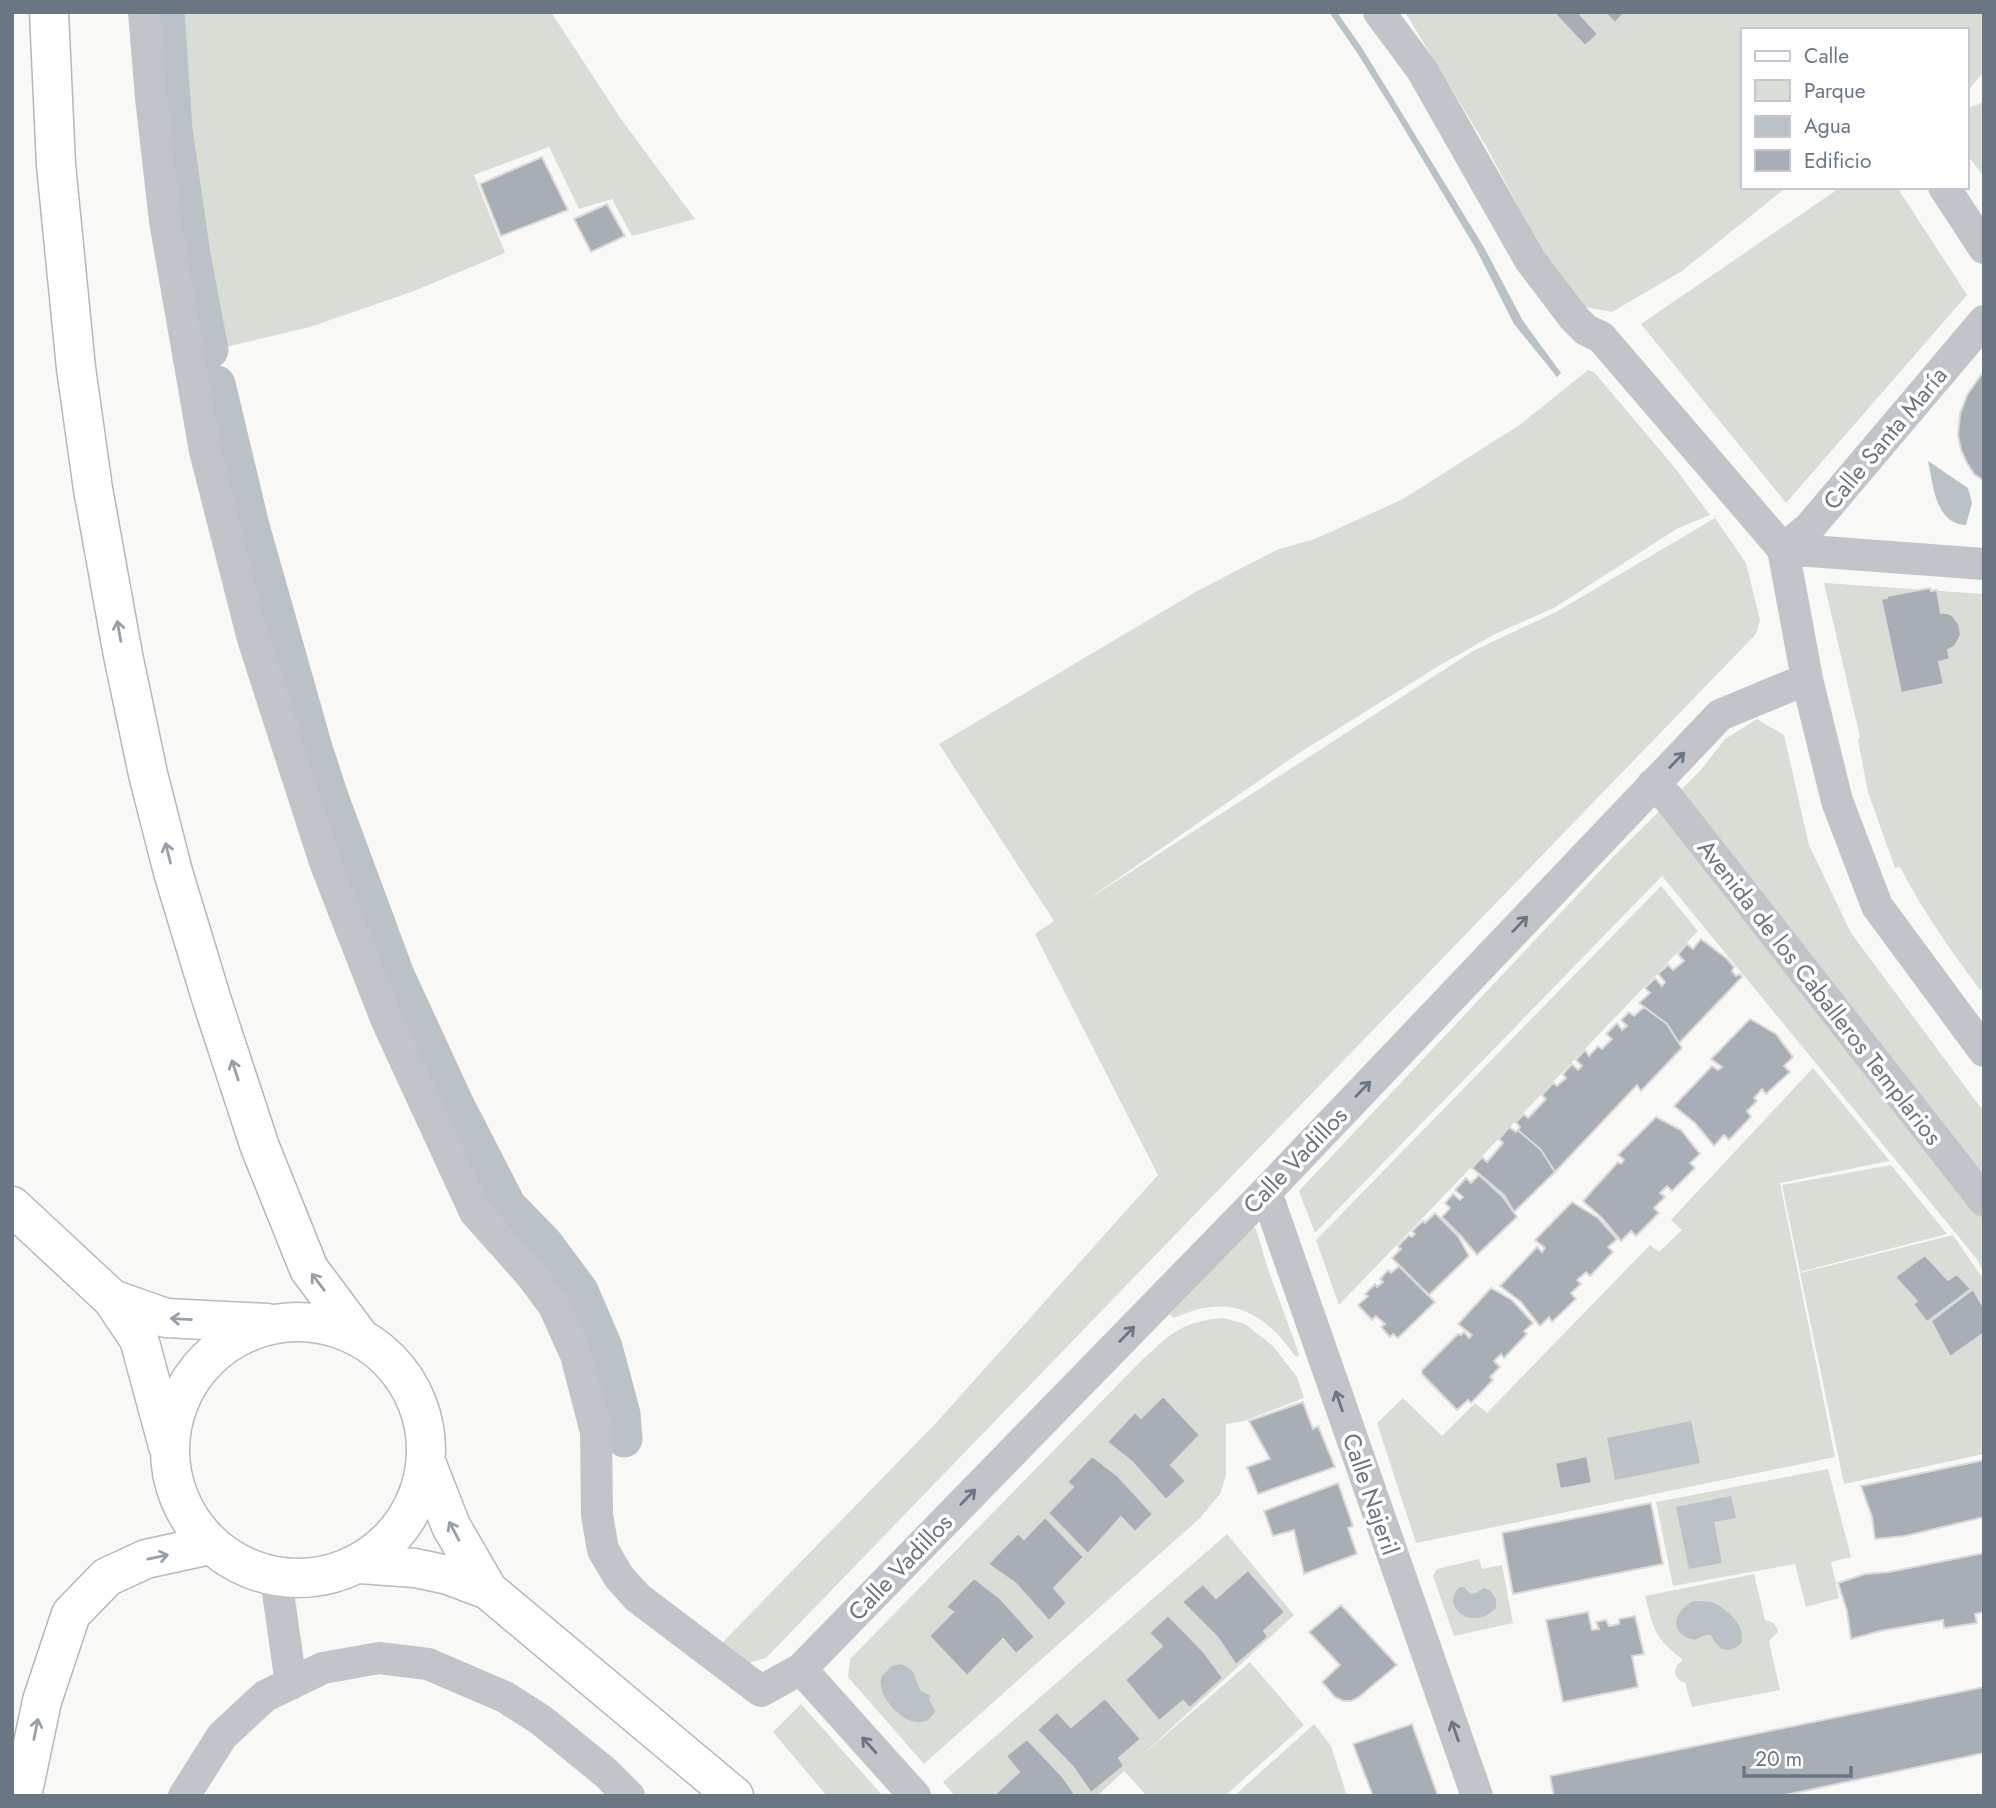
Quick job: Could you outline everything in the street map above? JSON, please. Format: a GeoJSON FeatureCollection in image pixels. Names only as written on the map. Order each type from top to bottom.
{"type":"FeatureCollection","features":[{"type":"Feature","properties":{"kind":"main road"},"geometry":{"type":"LineString","coordinates":[[49,12],[56,165],[76,368],[93,489],[148,774],[173,872],[260,1147],[309,1269],[359,1336]]}},
{"type":"Feature","properties":{"kind":"main road"},"geometry":{"type":"LineString","coordinates":[[12,1206],[112,1299],[139,1339],[169,1450],[173,1485],[187,1518],[210,1545],[241,1566],[276,1578],[305,1579],[333,1574],[360,1564],[385,1545],[405,1521],[420,1493],[426,1462],[425,1432],[418,1403],[404,1376],[384,1353],[359,1336],[317,1322],[274,1324],[166,1318],[112,1299]]}},
{"type":"Feature","properties":{"kind":"main road"},"geometry":{"type":"LineString","coordinates":[[169,1450],[173,1415],[188,1382],[211,1355],[240,1335],[274,1324]]}},
{"type":"Feature","properties":{"kind":"main road"},"geometry":{"type":"LineString","coordinates":[[426,1462],[451,1526],[488,1590]]}},
{"type":"Feature","properties":{"kind":"main road"},"geometry":{"type":"LineString","coordinates":[[22,1796],[43,1701],[71,1614],[107,1577],[146,1559],[210,1545]]}},
{"type":"Feature","properties":{"kind":"main road"},"geometry":{"type":"LineString","coordinates":[[360,1564],[415,1568],[448,1574],[488,1590],[734,1796]]}},
{"type":"Feature","properties":{"kind":"street","name":"Calle Vadillos"},"geometry":{"type":"LineString","coordinates":[[144,12],[165,220],[208,464],[253,639],[326,865],[382,1008],[475,1212],[531,1275],[554,1306],[576,1355],[596,1432],[597,1514],[603,1550],[619,1577],[638,1598],[761,1691],[801,1669],[1266,1192],[1720,715],[1807,679]]}},
{"type":"Feature","properties":{"kind":"street"},"geometry":{"type":"LineString","coordinates":[[1379,12],[1422,70],[1530,260],[1574,318],[1586,330],[1601,337],[1783,550],[1807,679],[1837,801],[1877,906],[1984,1051]]}},
{"type":"Feature","properties":{"kind":"street"},"geometry":{"type":"LineString","coordinates":[[1945,189],[1984,248]]}},
{"type":"Feature","properties":{"kind":"street","name":"Calle Santa María"},"geometry":{"type":"LineString","coordinates":[[1783,550],[1810,528],[1984,321]]}},
{"type":"Feature","properties":{"kind":"street"},"geometry":{"type":"LineString","coordinates":[[1783,550],[1984,564]]}},
{"type":"Feature","properties":{"kind":"street","name":"Avenida de los Caballeros Templarios"},"geometry":{"type":"LineString","coordinates":[[1653,784],[1669,799],[1984,1201]]}},
{"type":"Feature","properties":{"kind":"street","name":"Calle Najeril"},"geometry":{"type":"LineString","coordinates":[[1266,1192],[1477,1796]]}},
{"type":"Feature","properties":{"kind":"street"},"geometry":{"type":"LineString","coordinates":[[276,1578],[291,1684]]}},
{"type":"Feature","properties":{"kind":"street"},"geometry":{"type":"LineString","coordinates":[[184,1796],[222,1736],[265,1696],[323,1668],[379,1658],[428,1664],[505,1696],[541,1720],[606,1773],[629,1796]]}},
{"type":"Feature","properties":{"kind":"street"},"geometry":{"type":"LineString","coordinates":[[801,1669],[915,1796]]}},
{"type":"Feature","properties":{"kind":"green space"},"geometry":{"type":"Polygon","coordinates":[[[172,12],[551,12],[621,119],[695,219],[632,236],[612,199],[579,209],[549,147],[474,175],[505,253],[414,291],[310,327],[213,350],[172,12]]]}},
{"type":"Feature","properties":{"kind":"green space"},"geometry":{"type":"Polygon","coordinates":[[[1405,12],[1984,12],[1984,72],[1968,89],[1968,28],[1741,28],[1741,189],[1784,189],[1682,271],[1612,312],[1585,307],[1544,255],[1486,146],[1405,12]]]}},
{"type":"Feature","properties":{"kind":"green space"},"geometry":{"type":"Polygon","coordinates":[[[1984,102],[1984,177],[1968,156],[1968,108],[1984,102]]]}},
{"type":"Feature","properties":{"kind":"green space"},"geometry":{"type":"Polygon","coordinates":[[[1838,189],[1898,189],[1967,295],[1786,503],[1641,324],[1838,189]]]}},
{"type":"Feature","properties":{"kind":"green space"},"geometry":{"type":"Polygon","coordinates":[[[1588,370],[1594,372],[1675,468],[1710,515],[1678,528],[1554,608],[1495,634],[1437,667],[1299,753],[1084,902],[1473,651],[1556,612],[1715,518],[1746,563],[1760,620],[1756,634],[766,1658],[741,1665],[718,1647],[936,1423],[1158,1175],[1035,934],[1054,921],[939,744],[1199,590],[1279,549],[1315,539],[1403,499],[1521,424],[1588,370]]]}},
{"type":"Feature","properties":{"kind":"green space"},"geometry":{"type":"Polygon","coordinates":[[[1824,583],[1984,594],[1984,986],[1980,990],[1937,930],[1900,867],[1895,868],[1868,792],[1858,740],[1860,737],[1824,583]]]}},
{"type":"Feature","properties":{"kind":"green space"},"geometry":{"type":"Polygon","coordinates":[[[1757,719],[1784,735],[1809,845],[1851,933],[1984,1112],[1984,1273],[1976,1258],[1662,876],[1315,1233],[1299,1191],[1614,856],[1700,771],[1725,739],[1757,719]]]}},
{"type":"Feature","properties":{"kind":"green space"},"geometry":{"type":"Polygon","coordinates":[[[1661,886],[1698,931],[1339,1305],[1316,1240],[1661,886]]]}},
{"type":"Feature","properties":{"kind":"green space"},"geometry":{"type":"Polygon","coordinates":[[[1813,1068],[1890,1161],[1780,1183],[1835,1457],[1416,1543],[1377,1423],[1403,1398],[1442,1436],[1475,1403],[1487,1413],[1650,1245],[1659,1252],[1682,1230],[1671,1220],[1813,1068]]]}},
{"type":"Feature","properties":{"kind":"green space"},"geometry":{"type":"Polygon","coordinates":[[[1891,1165],[1947,1234],[1800,1272],[1782,1185],[1891,1165]]]}},
{"type":"Feature","properties":{"kind":"green space"},"geometry":{"type":"Polygon","coordinates":[[[1253,1226],[1298,1357],[1270,1327],[1243,1310],[1211,1307],[1174,1318],[1170,1315],[1253,1226]]]}},
{"type":"Feature","properties":{"kind":"green space"},"geometry":{"type":"Polygon","coordinates":[[[1953,1235],[1984,1280],[1984,1454],[1844,1484],[1800,1273],[1953,1235]]]}},
{"type":"Feature","properties":{"kind":"green space"},"geometry":{"type":"Polygon","coordinates":[[[1224,1318],[1245,1324],[1273,1346],[1297,1377],[1304,1398],[1244,1421],[1226,1424],[1226,1475],[1220,1494],[1200,1518],[924,1764],[848,1677],[850,1659],[1140,1362],[1169,1336],[1186,1326],[1224,1318]]]}},
{"type":"Feature","properties":{"kind":"green space"},"geometry":{"type":"Polygon","coordinates":[[[1828,1469],[1851,1557],[1831,1562],[1839,1598],[1806,1607],[1795,1564],[1673,1586],[1656,1502],[1828,1469]]]}},
{"type":"Feature","properties":{"kind":"green space"},"geometry":{"type":"Polygon","coordinates":[[[1227,1534],[1294,1615],[1140,1757],[1250,1662],[1304,1725],[1225,1796],[1147,1796],[1124,1771],[1097,1796],[955,1796],[943,1782],[1227,1534]]]}},
{"type":"Feature","properties":{"kind":"green space"},"geometry":{"type":"Polygon","coordinates":[[[1479,1559],[1482,1569],[1502,1565],[1513,1623],[1454,1636],[1433,1576],[1437,1569],[1479,1559]]]}},
{"type":"Feature","properties":{"kind":"green space"},"geometry":{"type":"Polygon","coordinates":[[[1754,1574],[1765,1620],[1774,1624],[1778,1632],[1769,1641],[1780,1690],[1692,1707],[1685,1683],[1678,1679],[1675,1673],[1681,1658],[1660,1638],[1645,1596],[1754,1574]]]}},
{"type":"Feature","properties":{"kind":"green space"},"geometry":{"type":"Polygon","coordinates":[[[801,1704],[883,1796],[827,1796],[773,1732],[801,1704]]]}},
{"type":"Feature","properties":{"kind":"green space"},"geometry":{"type":"Polygon","coordinates":[[[1314,1724],[1331,1746],[1347,1796],[1234,1796],[1314,1724]]]}},
{"type":"Feature","properties":{"kind":"water"},"geometry":{"type":"Polygon","coordinates":[[[1329,12],[1337,12],[1362,48],[1485,249],[1523,321],[1561,373],[1557,377],[1514,324],[1476,249],[1399,120],[1329,12]]]}},
{"type":"Feature","properties":{"kind":"water"},"geometry":{"type":"Polygon","coordinates":[[[1928,461],[1968,488],[1972,503],[1966,525],[1948,518],[1942,510],[1934,491],[1928,461]]]}},
{"type":"Feature","properties":{"kind":"water"},"geometry":{"type":"Polygon","coordinates":[[[1691,1421],[1700,1463],[1615,1480],[1607,1438],[1691,1421]]]}},
{"type":"Feature","properties":{"kind":"water"},"geometry":{"type":"Polygon","coordinates":[[[1731,1496],[1736,1518],[1714,1522],[1722,1563],[1689,1569],[1676,1507],[1731,1496]]]}},
{"type":"Feature","properties":{"kind":"water"},"geometry":{"type":"Polygon","coordinates":[[[1460,1587],[1464,1587],[1470,1594],[1484,1588],[1490,1590],[1496,1599],[1496,1608],[1477,1618],[1461,1614],[1453,1602],[1460,1587]]]}},
{"type":"Feature","properties":{"kind":"water"},"geometry":{"type":"Polygon","coordinates":[[[1694,1601],[1714,1603],[1730,1614],[1742,1633],[1741,1643],[1728,1650],[1718,1645],[1711,1635],[1695,1640],[1680,1633],[1676,1622],[1678,1616],[1694,1601]]]}},
{"type":"Feature","properties":{"kind":"water"},"geometry":{"type":"Polygon","coordinates":[[[901,1664],[913,1672],[921,1691],[931,1696],[929,1699],[935,1711],[928,1719],[910,1721],[892,1708],[885,1698],[881,1677],[892,1666],[901,1664]]]}},
{"type":"Feature","properties":{"kind":"building"},"geometry":{"type":"Polygon","coordinates":[[[1553,12],[1578,12],[1598,34],[1585,46],[1553,12]]]}},
{"type":"Feature","properties":{"kind":"building"},"geometry":{"type":"Polygon","coordinates":[[[1604,12],[1625,12],[1615,23],[1604,12]]]}},
{"type":"Feature","properties":{"kind":"building"},"geometry":{"type":"Polygon","coordinates":[[[542,157],[568,210],[501,236],[480,184],[542,157]]]}},
{"type":"Feature","properties":{"kind":"building"},"geometry":{"type":"Polygon","coordinates":[[[607,204],[625,236],[591,252],[574,219],[607,204]]]}},
{"type":"Feature","properties":{"kind":"building"},"geometry":{"type":"Polygon","coordinates":[[[1984,371],[1984,481],[1974,474],[1967,463],[1958,435],[1960,414],[1967,395],[1984,371]]]}},
{"type":"Feature","properties":{"kind":"building"},"geometry":{"type":"Polygon","coordinates":[[[1930,588],[1931,591],[1937,590],[1941,613],[1952,615],[1959,624],[1961,635],[1955,646],[1948,650],[1950,659],[1939,662],[1944,684],[1901,693],[1881,599],[1930,588]]]}},
{"type":"Feature","properties":{"kind":"building"},"geometry":{"type":"Polygon","coordinates":[[[1701,939],[1726,958],[1734,967],[1732,971],[1736,976],[1740,974],[1742,977],[1679,1043],[1667,1024],[1639,1003],[1650,993],[1645,988],[1655,978],[1662,986],[1665,982],[1658,974],[1668,965],[1673,970],[1684,961],[1678,954],[1687,944],[1693,949],[1701,939]]]}},
{"type":"Feature","properties":{"kind":"building"},"geometry":{"type":"Polygon","coordinates":[[[1644,1007],[1667,1024],[1682,1048],[1641,1091],[1637,1085],[1555,1172],[1541,1150],[1518,1130],[1520,1127],[1516,1122],[1524,1114],[1528,1118],[1546,1099],[1542,1095],[1553,1083],[1557,1086],[1566,1078],[1563,1074],[1572,1064],[1578,1070],[1582,1066],[1576,1060],[1585,1050],[1589,1056],[1598,1046],[1602,1049],[1612,1039],[1606,1034],[1617,1023],[1622,1030],[1627,1026],[1621,1020],[1629,1012],[1634,1016],[1644,1007]]]}},
{"type":"Feature","properties":{"kind":"building"},"geometry":{"type":"Polygon","coordinates":[[[1750,1019],[1776,1034],[1793,1057],[1784,1066],[1790,1072],[1766,1094],[1762,1089],[1754,1098],[1757,1101],[1747,1111],[1751,1117],[1729,1140],[1724,1135],[1714,1146],[1695,1123],[1674,1106],[1712,1066],[1718,1070],[1722,1067],[1711,1059],[1750,1019]]]}},
{"type":"Feature","properties":{"kind":"building"},"geometry":{"type":"Polygon","coordinates":[[[1656,1117],[1681,1130],[1700,1154],[1690,1163],[1695,1168],[1672,1191],[1667,1186],[1660,1193],[1665,1197],[1654,1208],[1659,1213],[1636,1236],[1631,1231],[1621,1241],[1583,1201],[1618,1162],[1621,1164],[1624,1160],[1618,1155],[1656,1117]]]}},
{"type":"Feature","properties":{"kind":"building"},"geometry":{"type":"Polygon","coordinates":[[[1509,1127],[1516,1132],[1518,1130],[1541,1150],[1555,1172],[1514,1212],[1504,1195],[1472,1168],[1482,1157],[1487,1162],[1503,1143],[1499,1139],[1509,1127]]]}},
{"type":"Feature","properties":{"kind":"building"},"geometry":{"type":"Polygon","coordinates":[[[1479,1175],[1503,1197],[1517,1217],[1477,1255],[1442,1217],[1450,1208],[1445,1203],[1453,1194],[1460,1200],[1463,1197],[1455,1190],[1466,1178],[1471,1183],[1479,1175]]]}},
{"type":"Feature","properties":{"kind":"building"},"geometry":{"type":"Polygon","coordinates":[[[1572,1202],[1598,1218],[1617,1239],[1608,1247],[1613,1252],[1590,1276],[1586,1272],[1577,1280],[1581,1284],[1571,1293],[1576,1299],[1552,1322],[1549,1317],[1540,1326],[1521,1302],[1500,1286],[1537,1247],[1542,1252],[1545,1248],[1535,1240],[1572,1202]]]}},
{"type":"Feature","properties":{"kind":"building"},"geometry":{"type":"Polygon","coordinates":[[[1435,1213],[1458,1236],[1469,1256],[1429,1295],[1392,1258],[1401,1249],[1398,1246],[1409,1235],[1412,1237],[1415,1234],[1412,1231],[1435,1213]]]}},
{"type":"Feature","properties":{"kind":"building"},"geometry":{"type":"Polygon","coordinates":[[[1925,1255],[1948,1280],[1957,1274],[1971,1289],[1927,1322],[1913,1304],[1917,1301],[1895,1277],[1925,1255]]]}},
{"type":"Feature","properties":{"kind":"building"},"geometry":{"type":"Polygon","coordinates":[[[1399,1266],[1435,1302],[1398,1338],[1393,1334],[1390,1337],[1381,1327],[1385,1324],[1376,1316],[1372,1320],[1358,1305],[1368,1296],[1365,1294],[1375,1284],[1377,1287],[1383,1282],[1380,1279],[1388,1270],[1391,1273],[1399,1266]]]}},
{"type":"Feature","properties":{"kind":"building"},"geometry":{"type":"Polygon","coordinates":[[[1491,1288],[1512,1300],[1533,1323],[1524,1331],[1527,1334],[1504,1358],[1501,1354],[1494,1361],[1500,1367],[1490,1377],[1493,1380],[1471,1403],[1468,1400],[1457,1410],[1422,1374],[1422,1370],[1458,1334],[1464,1332],[1469,1338],[1472,1335],[1458,1324],[1491,1288]]]}},
{"type":"Feature","properties":{"kind":"building"},"geometry":{"type":"Polygon","coordinates":[[[1973,1289],[1984,1308],[1984,1333],[1950,1357],[1931,1321],[1973,1289]]]}},
{"type":"Feature","properties":{"kind":"building"},"geometry":{"type":"Polygon","coordinates":[[[1163,1396],[1200,1435],[1171,1465],[1186,1481],[1166,1500],[1132,1462],[1107,1442],[1135,1412],[1141,1418],[1163,1396]]]}},
{"type":"Feature","properties":{"kind":"building"},"geometry":{"type":"Polygon","coordinates":[[[1303,1402],[1313,1429],[1318,1426],[1335,1467],[1258,1494],[1247,1467],[1270,1459],[1249,1421],[1303,1402]]]}},
{"type":"Feature","properties":{"kind":"building"},"geometry":{"type":"Polygon","coordinates":[[[1092,1456],[1118,1476],[1153,1514],[1135,1532],[1121,1517],[1088,1554],[1048,1513],[1073,1487],[1067,1482],[1092,1456]]]}},
{"type":"Feature","properties":{"kind":"building"},"geometry":{"type":"Polygon","coordinates":[[[1587,1456],[1592,1483],[1560,1489],[1555,1463],[1587,1456]]]}},
{"type":"Feature","properties":{"kind":"building"},"geometry":{"type":"Polygon","coordinates":[[[1984,1460],[1984,1517],[1905,1536],[1875,1539],[1872,1517],[1861,1486],[1984,1460]]]}},
{"type":"Feature","properties":{"kind":"building"},"geometry":{"type":"Polygon","coordinates":[[[1338,1483],[1353,1526],[1348,1528],[1357,1554],[1304,1574],[1294,1530],[1273,1536],[1264,1511],[1338,1483]]]}},
{"type":"Feature","properties":{"kind":"building"},"geometry":{"type":"Polygon","coordinates":[[[1651,1503],[1663,1564],[1513,1594],[1502,1533],[1651,1503]]]}},
{"type":"Feature","properties":{"kind":"building"},"geometry":{"type":"Polygon","coordinates":[[[1045,1517],[1084,1557],[1054,1588],[1067,1603],[1049,1621],[1015,1583],[988,1564],[1018,1533],[1024,1539],[1045,1517]]]}},
{"type":"Feature","properties":{"kind":"building"},"geometry":{"type":"Polygon","coordinates":[[[1984,1553],[1984,1612],[1975,1614],[1977,1623],[1944,1628],[1943,1620],[1851,1639],[1847,1611],[1838,1583],[1865,1574],[1889,1572],[1984,1553]]]}},
{"type":"Feature","properties":{"kind":"building"},"geometry":{"type":"Polygon","coordinates":[[[1248,1570],[1285,1612],[1264,1631],[1268,1637],[1236,1665],[1218,1638],[1182,1602],[1203,1584],[1216,1598],[1248,1570]]]}},
{"type":"Feature","properties":{"kind":"building"},"geometry":{"type":"Polygon","coordinates":[[[974,1578],[1001,1599],[1035,1637],[1016,1654],[1003,1639],[967,1676],[929,1636],[953,1612],[946,1607],[974,1578]]]}},
{"type":"Feature","properties":{"kind":"building"},"geometry":{"type":"Polygon","coordinates":[[[1341,1605],[1397,1665],[1351,1701],[1335,1697],[1322,1682],[1340,1665],[1309,1632],[1341,1605]]]}},
{"type":"Feature","properties":{"kind":"building"},"geometry":{"type":"Polygon","coordinates":[[[1588,1612],[1592,1630],[1599,1629],[1596,1622],[1606,1620],[1609,1626],[1619,1624],[1619,1619],[1635,1616],[1644,1654],[1632,1656],[1638,1687],[1563,1702],[1546,1620],[1588,1612]]]}},
{"type":"Feature","properties":{"kind":"building"},"geometry":{"type":"Polygon","coordinates":[[[1168,1615],[1203,1651],[1223,1678],[1190,1708],[1183,1701],[1159,1721],[1125,1680],[1162,1646],[1149,1633],[1168,1615]]]}},
{"type":"Feature","properties":{"kind":"building"},"geometry":{"type":"Polygon","coordinates":[[[1984,1687],[1984,1753],[1780,1796],[1554,1796],[1550,1776],[1984,1687]]]}},
{"type":"Feature","properties":{"kind":"building"},"geometry":{"type":"Polygon","coordinates":[[[1105,1698],[1141,1739],[1119,1758],[1124,1766],[1091,1793],[1073,1767],[1037,1730],[1057,1712],[1071,1727],[1105,1698]]]}},
{"type":"Feature","properties":{"kind":"building"},"geometry":{"type":"Polygon","coordinates":[[[1412,1724],[1438,1796],[1373,1796],[1353,1744],[1412,1724]]]}},
{"type":"Feature","properties":{"kind":"building"},"geometry":{"type":"Polygon","coordinates":[[[1027,1739],[1063,1777],[1076,1796],[993,1796],[1019,1772],[1006,1756],[1027,1739]]]}},
{"type":"Feature","properties":{"kind":"waterway"},"geometry":{"type":"LineString","coordinates":[[166,12],[174,130],[192,255],[210,350]]}},
{"type":"Feature","properties":{"kind":"waterway"},"geometry":{"type":"LineString","coordinates":[[217,384],[251,526],[314,748],[396,975],[455,1103],[508,1206],[545,1244],[580,1291],[604,1347],[622,1414],[624,1439]]}}]}
